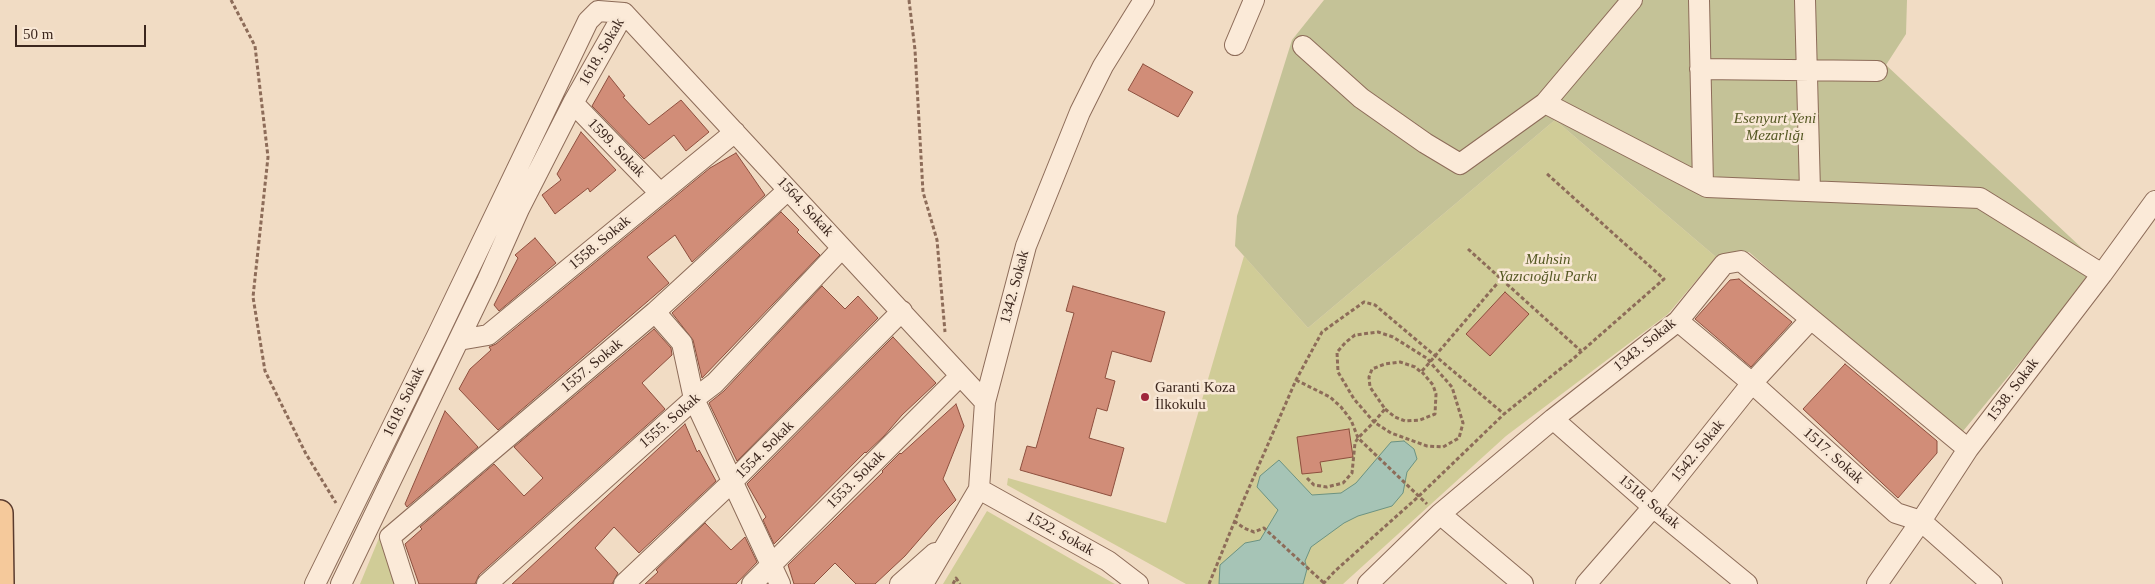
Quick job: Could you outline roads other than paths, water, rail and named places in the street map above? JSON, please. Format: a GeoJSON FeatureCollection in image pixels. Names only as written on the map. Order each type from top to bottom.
{"type":"FeatureCollection","features":[{"type":"Feature","properties":{"kind":"main road"},"geometry":{"type":"LineString","coordinates":[[0,513],[1,584]]}},
{"type":"Feature","properties":{"kind":"street","name":"1342. Sokak"},"geometry":{"type":"LineString","coordinates":[[923,584],[979,489],[985,402],[1030,237],[1080,112],[1103,66],[1144,0]]}},
{"type":"Feature","properties":{"kind":"street"},"geometry":{"type":"LineString","coordinates":[[1235,45],[1254,0]]}},
{"type":"Feature","properties":{"kind":"street"},"geometry":{"type":"LineString","coordinates":[[1303,46],[1361,98],[1425,143],[1460,164],[1546,103],[1632,0]]}},
{"type":"Feature","properties":{"kind":"street"},"geometry":{"type":"LineString","coordinates":[[1699,0],[1703,185]]}},
{"type":"Feature","properties":{"kind":"street"},"geometry":{"type":"LineString","coordinates":[[1805,0],[1810,191]]}},
{"type":"Feature","properties":{"kind":"street","name":"1618. Sokak"},"geometry":{"type":"LineString","coordinates":[[315,584],[588,21],[598,11],[624,13],[573,103],[519,209],[459,340],[341,584]]}},
{"type":"Feature","properties":{"kind":"street","name":"1564. Sokak"},"geometry":{"type":"LineString","coordinates":[[624,13],[985,402]]}},
{"type":"Feature","properties":{"kind":"street"},"geometry":{"type":"LineString","coordinates":[[1700,69],[1877,71]]}},
{"type":"Feature","properties":{"kind":"street","name":"1599. Sokak"},"geometry":{"type":"LineString","coordinates":[[573,103],[660,193]]}},
{"type":"Feature","properties":{"kind":"street"},"geometry":{"type":"LineString","coordinates":[[1546,103],[1707,187],[1980,198],[2102,274]]}},
{"type":"Feature","properties":{"kind":"street","name":"1558. Sokak"},"geometry":{"type":"LineString","coordinates":[[459,340],[488,335],[735,132]]}},
{"type":"Feature","properties":{"kind":"street","name":"1557. Sokak"},"geometry":{"type":"LineString","coordinates":[[405,584],[390,536],[656,312],[788,190]]}},
{"type":"Feature","properties":{"kind":"street","name":"1538. Sokak"},"geometry":{"type":"LineString","coordinates":[[1877,584],[1922,521],[1968,449],[2102,274],[2155,201]]}},
{"type":"Feature","properties":{"kind":"street","name":"1555. Sokak"},"geometry":{"type":"LineString","coordinates":[[487,584],[715,383],[842,248]]}},
{"type":"Feature","properties":{"kind":"street","name":"1343. Sokak"},"geometry":{"type":"LineString","coordinates":[[1368,584],[1440,514],[1553,418],[1678,321],[1724,264],[1741,261],[1968,449]]}},
{"type":"Feature","properties":{"kind":"street","name":"1554. Sokak"},"geometry":{"type":"LineString","coordinates":[[624,584],[734,481],[902,311]]}},
{"type":"Feature","properties":{"kind":"street"},"geometry":{"type":"LineString","coordinates":[[656,312],[682,343],[694,400],[734,481],[780,584]]}},
{"type":"Feature","properties":{"kind":"street","name":"1542. Sokak"},"geometry":{"type":"LineString","coordinates":[[1586,584],[1653,507],[1752,383],[1811,319]]}},
{"type":"Feature","properties":{"kind":"street","name":"1517. Sokak"},"geometry":{"type":"LineString","coordinates":[[1678,321],[1752,383],[1896,512],[1922,521],[1992,584]]}},
{"type":"Feature","properties":{"kind":"street","name":"1553. Sokak"},"geometry":{"type":"LineString","coordinates":[[752,584],[960,376]]}},
{"type":"Feature","properties":{"kind":"street","name":"1518. Sokak"},"geometry":{"type":"LineString","coordinates":[[1553,418],[1653,507],[1747,584]]}},
{"type":"Feature","properties":{"kind":"street","name":"1522. Sokak"},"geometry":{"type":"LineString","coordinates":[[979,489],[1108,560],[1138,584]]}},
{"type":"Feature","properties":{"kind":"street"},"geometry":{"type":"LineString","coordinates":[[1440,514],[1523,584]]}},
{"type":"Feature","properties":{"kind":"street"},"geometry":{"type":"LineString","coordinates":[[900,584],[947,542]]}},
{"type":"Feature","properties":{"kind":"place","name":"Garanti Koza İlkokulu"},"geometry":{"type":"Point","coordinates":[1145,397]}},
{"type":"Feature","properties":{"kind":"park label","name":"Esenyurt Yeni Mezarlığı"},"geometry":{"type":"Point","coordinates":[1775,128]}},
{"type":"Feature","properties":{"kind":"park label","name":"Muhsin Yazıcıoğlu Parkı"},"geometry":{"type":"Point","coordinates":[1548,268]}}]}
